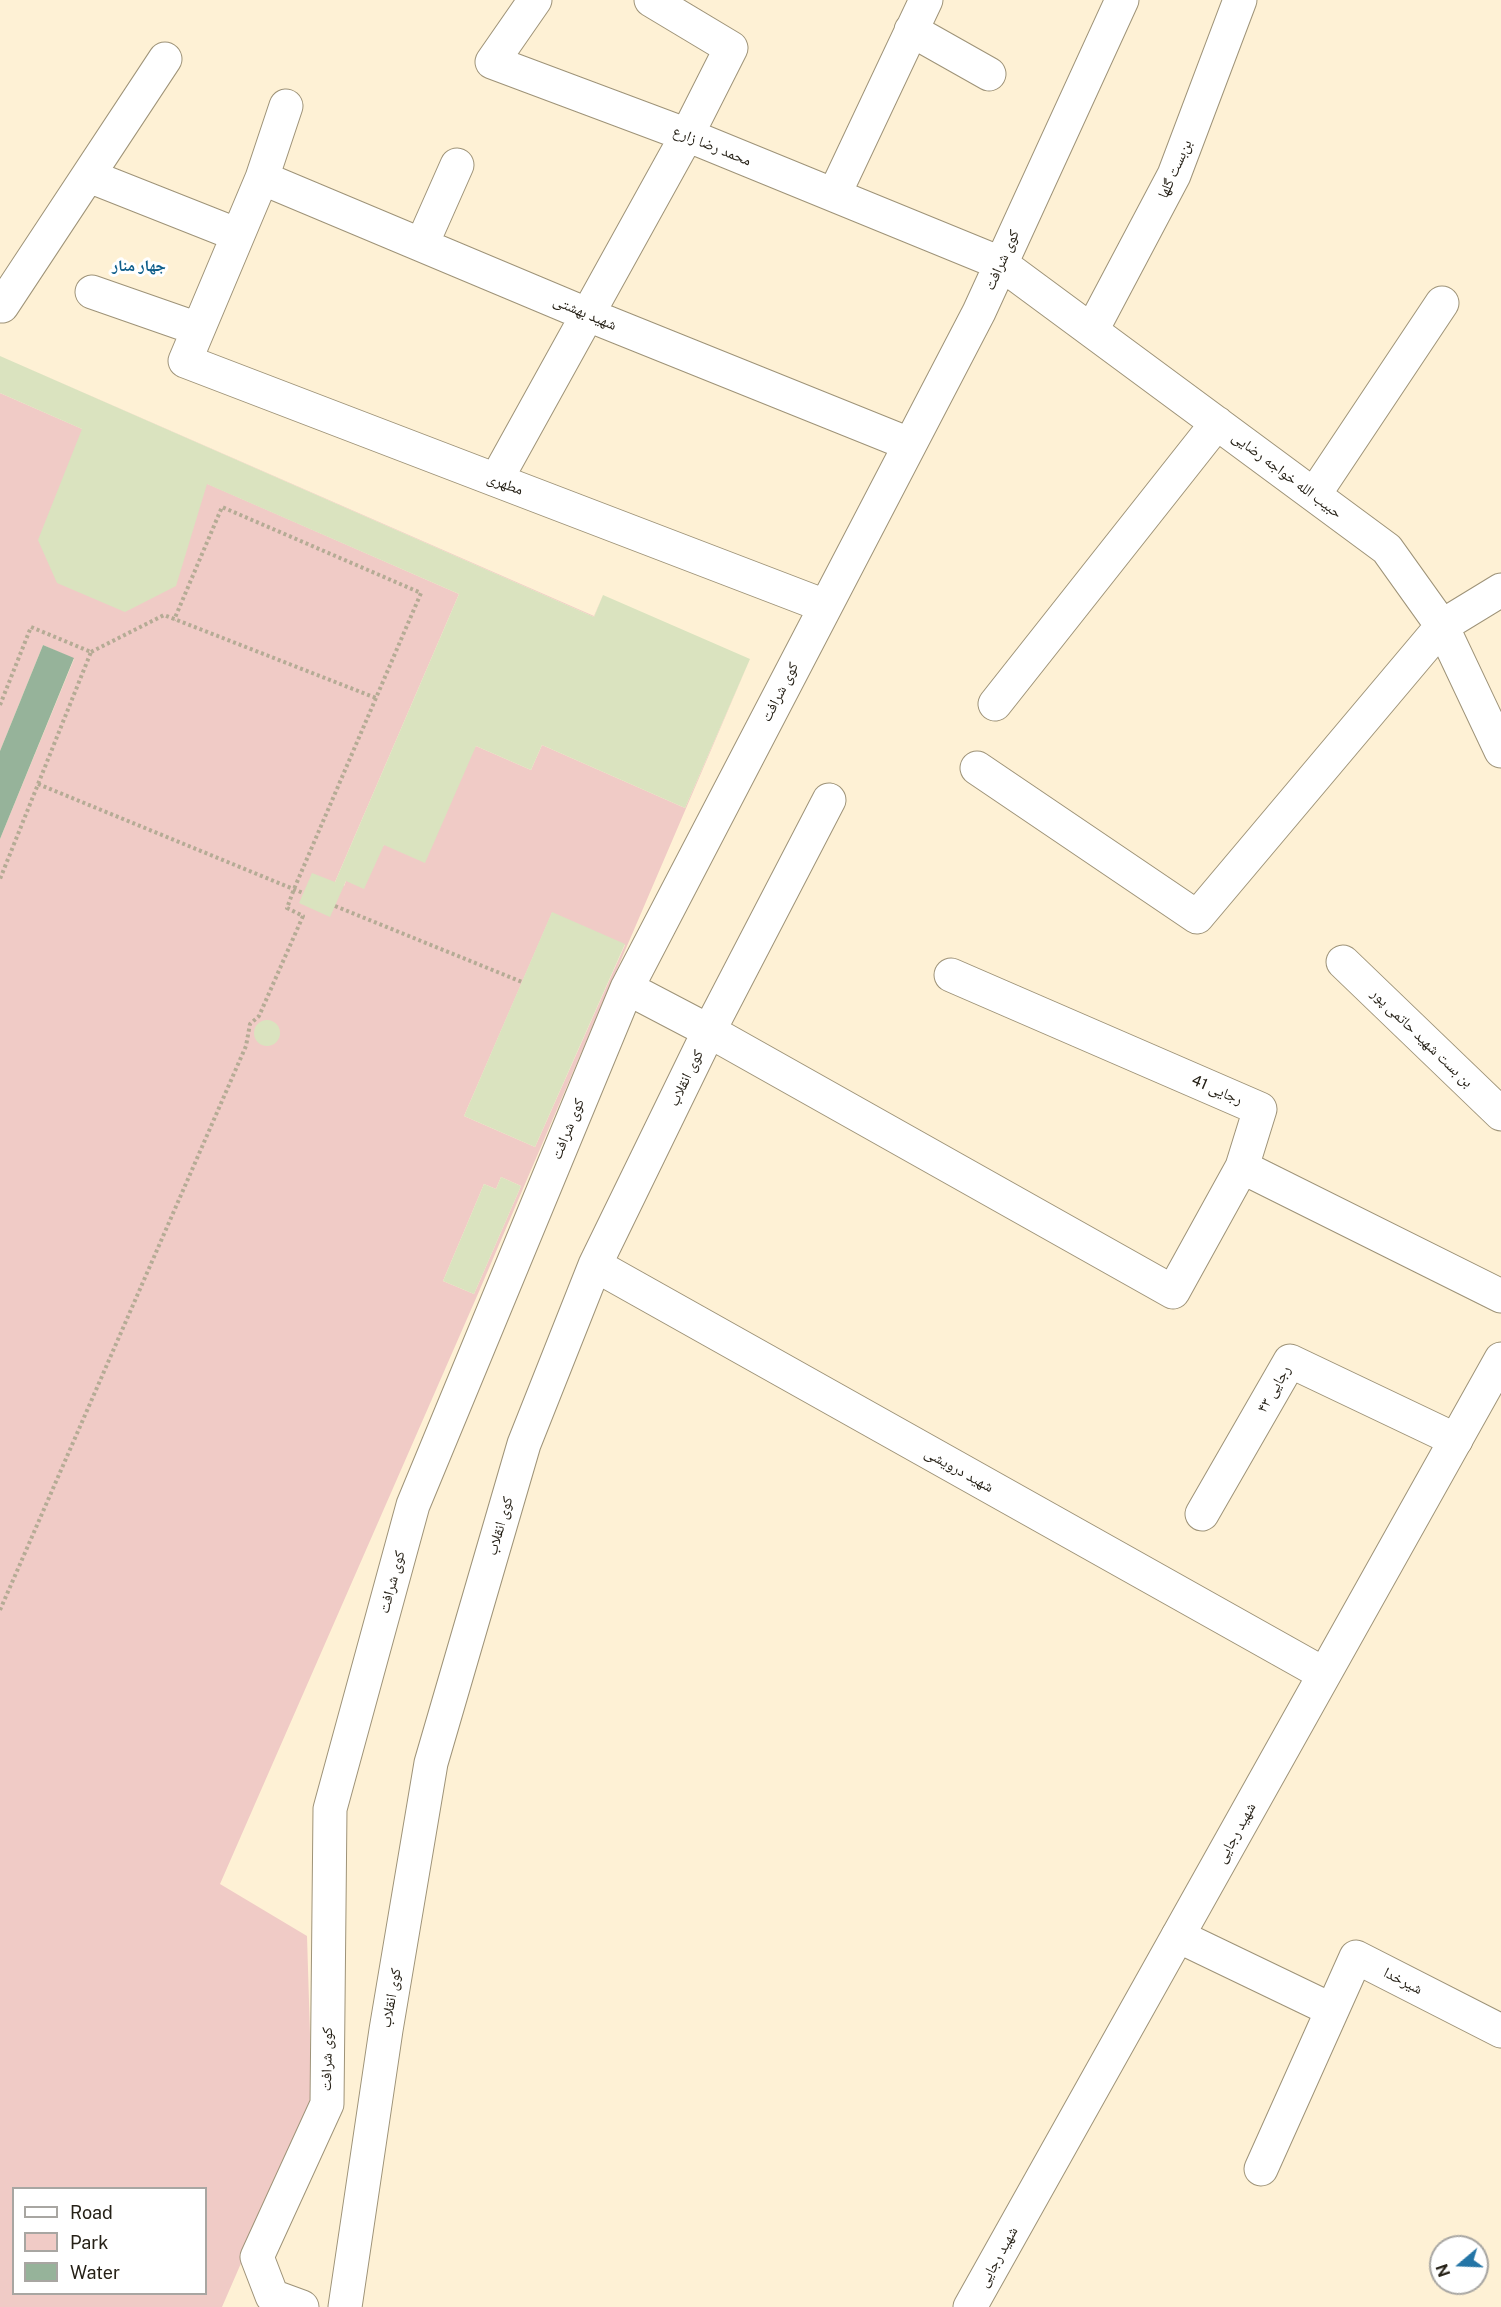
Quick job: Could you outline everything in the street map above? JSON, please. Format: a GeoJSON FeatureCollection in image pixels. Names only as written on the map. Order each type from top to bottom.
{"type":"FeatureCollection","features":[{"type":"Feature","properties":{"kind":"street","name":"محمد رضا زارع"},"geometry":{"type":"LineString","coordinates":[[535,0],[492,62],[687,135],[1000,262]]}},
{"type":"Feature","properties":{"kind":"street"},"geometry":{"type":"LineString","coordinates":[[496,480],[687,135],[732,48],[651,0]]}},
{"type":"Feature","properties":{"kind":"street"},"geometry":{"type":"LineString","coordinates":[[834,195],[926,0]]}},
{"type":"Feature","properties":{"kind":"street","name":"کوی شرافت"},"geometry":{"type":"LineString","coordinates":[[302,2307],[272,2296],[257,2256],[327,2104],[330,1809],[413,1505],[627,988],[979,312],[1122,0]]}},
{"type":"Feature","properties":{"kind":"street","name":"بن‌بست گلها"},"geometry":{"type":"LineString","coordinates":[[1092,330],[1174,176],[1240,0]]}},
{"type":"Feature","properties":{"kind":"street"},"geometry":{"type":"LineString","coordinates":[[911,30],[989,74]]}},
{"type":"Feature","properties":{"kind":"street"},"geometry":{"type":"LineString","coordinates":[[2,306],[165,59]]}},
{"type":"Feature","properties":{"kind":"street"},"geometry":{"type":"LineString","coordinates":[[92,292],[198,329],[262,178],[286,106]]}},
{"type":"Feature","properties":{"kind":"street"},"geometry":{"type":"LineString","coordinates":[[422,244],[457,165]]}},
{"type":"Feature","properties":{"kind":"street"},"geometry":{"type":"LineString","coordinates":[[88,176],[238,235]]}},
{"type":"Feature","properties":{"kind":"street","name":"شهید بهشتی"},"geometry":{"type":"LineString","coordinates":[[262,178],[586,314],[909,444]]}},
{"type":"Feature","properties":{"kind":"street","name":"حبیب الله خواجه رضایی"},"geometry":{"type":"LineString","coordinates":[[1000,262],[1387,549],[1442,626],[1501,751]]}},
{"type":"Feature","properties":{"kind":"street"},"geometry":{"type":"LineString","coordinates":[[1314,495],[1442,303]]}},
{"type":"Feature","properties":{"kind":"street","name":"مطهری"},"geometry":{"type":"LineString","coordinates":[[198,329],[185,361],[825,606]]}},
{"type":"Feature","properties":{"kind":"street"},"geometry":{"type":"LineString","coordinates":[[995,704],[1217,423]]}},
{"type":"Feature","properties":{"kind":"street"},"geometry":{"type":"LineString","coordinates":[[977,768],[1197,917],[1442,626],[1501,590]]}},
{"type":"Feature","properties":{"kind":"street","name":"کوی انقلاب"},"geometry":{"type":"LineString","coordinates":[[345,2307],[386,2030],[432,1762],[524,1444],[595,1265],[709,1031],[829,800]]}},
{"type":"Feature","properties":{"kind":"street","name":"بن بست شهید حاتمی پور"},"geometry":{"type":"LineString","coordinates":[[1343,962],[1501,1114]]}},
{"type":"Feature","properties":{"kind":"street","name":"رجایی 41"},"geometry":{"type":"LineString","coordinates":[[951,975],[1260,1108],[1242,1167]]}},
{"type":"Feature","properties":{"kind":"street"},"geometry":{"type":"LineString","coordinates":[[627,988],[709,1031],[1173,1292],[1242,1167],[1501,1296]]}},
{"type":"Feature","properties":{"kind":"street","name":"شهید درویشی"},"geometry":{"type":"LineString","coordinates":[[595,1265],[1324,1674]]}},
{"type":"Feature","properties":{"kind":"street","name":"شهید رجایی"},"geometry":{"type":"LineString","coordinates":[[970,2307],[1501,1359]]}},
{"type":"Feature","properties":{"kind":"street","name":"رجایی ۴۳"},"geometry":{"type":"LineString","coordinates":[[1202,1514],[1290,1361],[1456,1440]]}},
{"type":"Feature","properties":{"kind":"street"},"geometry":{"type":"LineString","coordinates":[[1178,1936],[1332,2010]]}},
{"type":"Feature","properties":{"kind":"street","name":"شیرخدا"},"geometry":{"type":"LineString","coordinates":[[1261,2169],[1356,1957],[1501,2031]]}},
{"type":"Feature","properties":{"kind":"path"},"geometry":{"type":"LineString","coordinates":[[0,1610],[246,1046],[250,1024],[259,1016],[303,916],[287,908],[421,594],[222,507],[174,620]]}},
{"type":"Feature","properties":{"kind":"path"},"geometry":{"type":"LineString","coordinates":[[0,879],[91,652],[164,615],[376,698]]}},
{"type":"Feature","properties":{"kind":"path"},"geometry":{"type":"LineString","coordinates":[[0,705],[31,627],[91,652]]}},
{"type":"Feature","properties":{"kind":"path"},"geometry":{"type":"LineString","coordinates":[[38,784],[303,893]]}},
{"type":"Feature","properties":{"kind":"path"},"geometry":{"type":"LineString","coordinates":[[335,906],[522,982]]}},
{"type":"Feature","properties":{"kind":"green space"},"geometry":{"type":"Polygon","coordinates":[[[0,356],[594,616],[603,595],[594,617],[0,356]]]}},
{"type":"Feature","properties":{"kind":"green space"},"geometry":{"type":"Polygon","coordinates":[[[0,393],[459,594],[335,882],[344,886],[346,881],[384,845],[476,746],[531,770],[542,745],[685,808],[750,659],[477,1296],[220,1884],[307,1936],[312,2100],[222,2307],[0,2307],[0,839],[74,659],[43,645],[0,751],[0,393]],[[552,913],[464,1116],[535,1147],[625,945],[552,913]],[[501,1177],[496,1189],[484,1184],[443,1281],[474,1294],[521,1186],[501,1177]]]}},
{"type":"Feature","properties":{"kind":"water"},"geometry":{"type":"Polygon","coordinates":[[[43,645],[74,658],[0,839],[0,751],[43,645]]]}},
{"type":"Feature","properties":{"kind":"building"},"geometry":{"type":"Polygon","coordinates":[[[0,356],[594,617],[603,595],[750,659],[685,808],[542,745],[531,770],[476,746],[425,863],[384,845],[364,889],[346,881],[330,917],[299,903],[312,873],[335,882],[459,594],[207,484],[176,586],[125,612],[57,583],[38,540],[82,429],[0,393],[0,356]]]}},
{"type":"Feature","properties":{"kind":"building"},"geometry":{"type":"Polygon","coordinates":[[[552,912],[625,944],[535,1147],[464,1116],[552,912]]]}},
{"type":"Feature","properties":{"kind":"building"},"geometry":{"type":"Polygon","coordinates":[[[267,1020],[276,1024],[280,1033],[276,1042],[267,1046],[258,1042],[254,1033],[258,1024],[267,1020]]]}},
{"type":"Feature","properties":{"kind":"building"},"geometry":{"type":"Polygon","coordinates":[[[501,1177],[521,1186],[474,1294],[443,1281],[484,1184],[496,1189],[501,1177]]]}},
{"type":"Feature","properties":{"kind":"district","name":"جهار منار"},"geometry":{"type":"Point","coordinates":[139,266]}}]}
